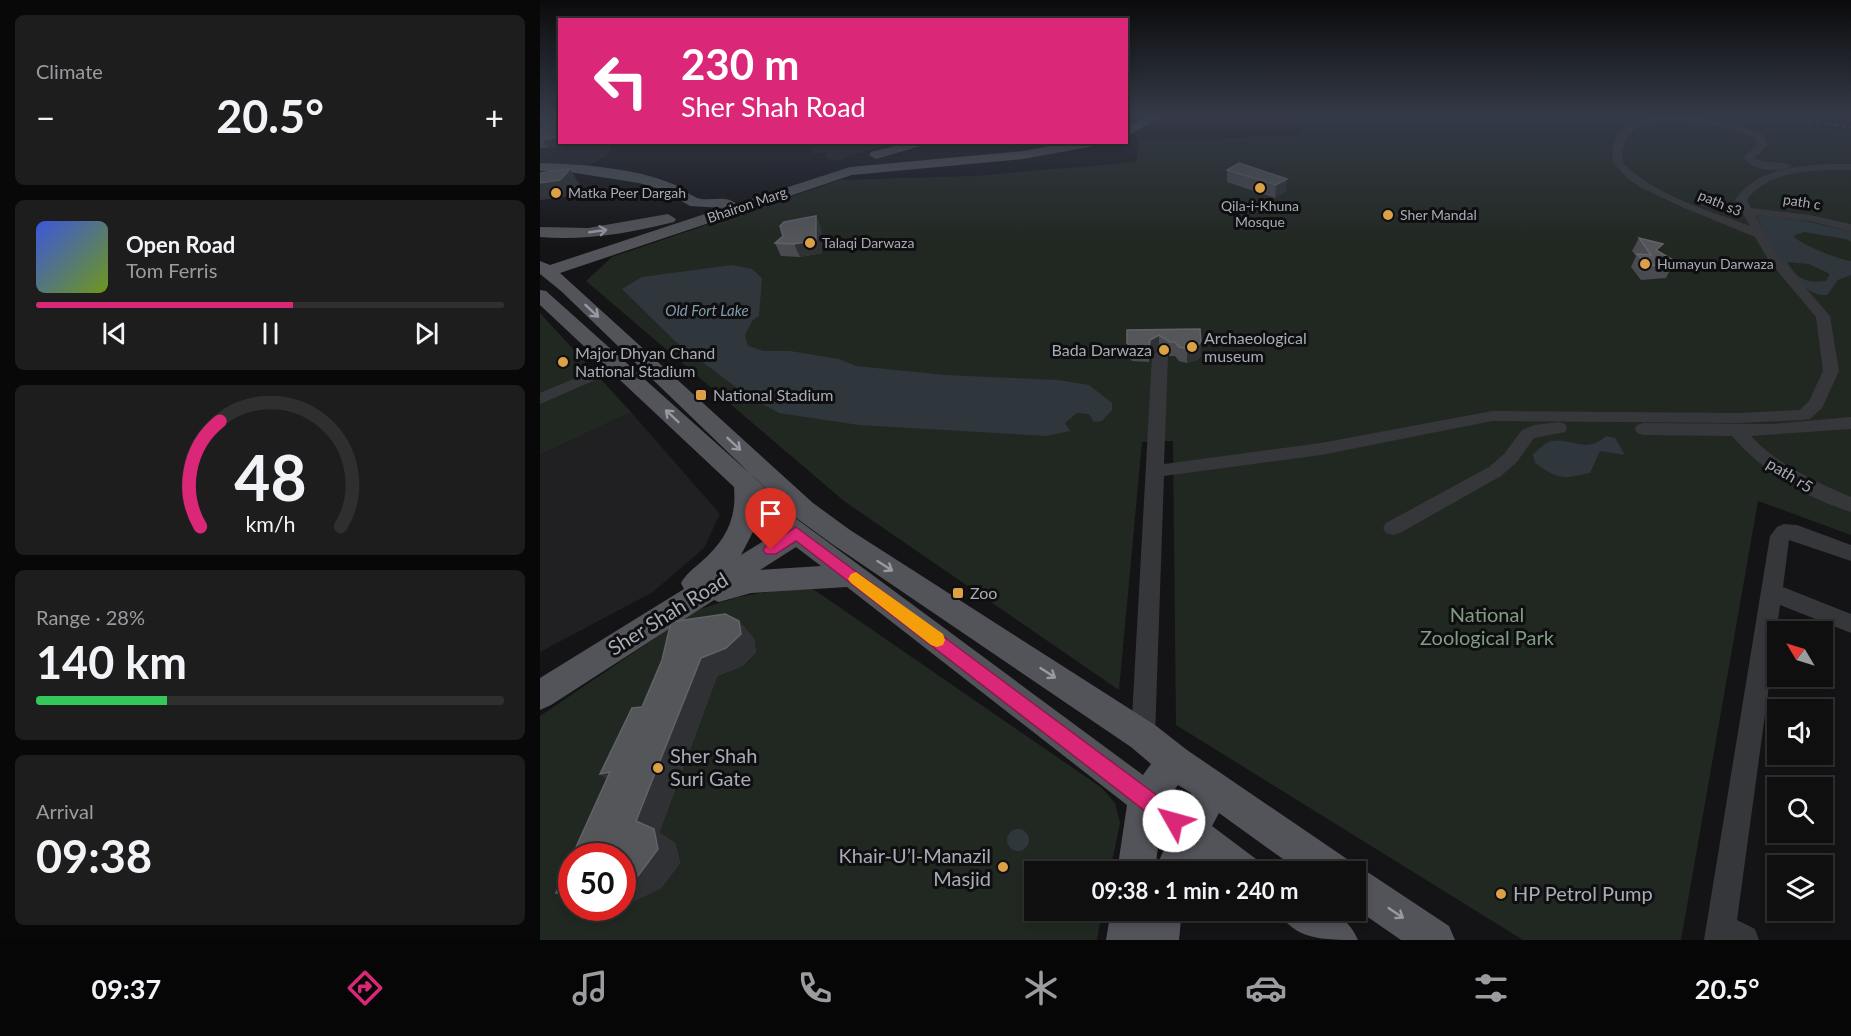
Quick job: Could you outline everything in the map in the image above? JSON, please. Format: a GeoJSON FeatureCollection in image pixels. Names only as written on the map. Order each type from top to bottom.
{"type":"FeatureCollection","features":[{"type":"Feature","properties":{"kind":"main road","name":"Bhairon Marg"},"geometry":{"type":"LineString","coordinates":[[547,277],[721,207],[883,159]]}},
{"type":"Feature","properties":{"kind":"main road"},"geometry":{"type":"LineString","coordinates":[[540,167],[587,170],[641,179],[668,187],[689,202],[721,207]]}},
{"type":"Feature","properties":{"kind":"main road","name":"Bhairon Marg"},"geometry":{"type":"LineString","coordinates":[[547,277],[568,277],[608,252],[845,169]]}},
{"type":"Feature","properties":{"kind":"main road"},"geometry":{"type":"LineString","coordinates":[[540,232],[598,232],[721,207]]}},
{"type":"Feature","properties":{"kind":"main road"},"geometry":{"type":"LineString","coordinates":[[547,277],[618,365],[793,530],[1228,861]]}},
{"type":"Feature","properties":{"kind":"main road"},"geometry":{"type":"LineString","coordinates":[[547,277],[804,510],[841,537],[1143,736],[1175,762],[1318,861]]}},
{"type":"Feature","properties":{"kind":"main road"},"geometry":{"type":"LineString","coordinates":[[685,597],[733,546],[743,528],[748,512],[746,484]]}},
{"type":"Feature","properties":{"kind":"main road","name":"Sher Shah Road"},"geometry":{"type":"LineString","coordinates":[[540,683],[793,530]]}},
{"type":"Feature","properties":{"kind":"main road"},"geometry":{"type":"LineString","coordinates":[[685,597],[751,582],[852,575]]}},
{"type":"Feature","properties":{"kind":"main road","name":"Sher Shah Road"},"geometry":{"type":"LineString","coordinates":[[540,695],[685,597]]}},
{"type":"Feature","properties":{"kind":"main road"},"geometry":{"type":"LineString","coordinates":[[1137,861],[1146,798],[1175,762]]}},
{"type":"Feature","properties":{"kind":"main road"},"geometry":{"type":"LineString","coordinates":[[1177,861],[1189,832],[1213,788]]}},
{"type":"Feature","properties":{"kind":"main road"},"geometry":{"type":"LineString","coordinates":[[1366,893],[1435,940]]}},
{"type":"Feature","properties":{"kind":"main road"},"geometry":{"type":"LineString","coordinates":[[1126,940],[1129,921]]}},
{"type":"Feature","properties":{"kind":"main road"},"geometry":{"type":"LineString","coordinates":[[1159,940],[1162,921]]}},
{"type":"Feature","properties":{"kind":"main road"},"geometry":{"type":"LineString","coordinates":[[1312,921],[1338,940]]}},
{"type":"Feature","properties":{"kind":"street","name":"path s3"},"geometry":{"type":"LineString","coordinates":[[1617,159],[1621,168],[1630,175],[1681,201],[1761,234]]}},
{"type":"Feature","properties":{"kind":"street","name":"path s3"},"geometry":{"type":"LineString","coordinates":[[1750,159],[1765,167],[1803,167]]}},
{"type":"Feature","properties":{"kind":"street"},"geometry":{"type":"LineString","coordinates":[[1156,471],[1322,449],[1492,416],[1739,418],[1804,415],[1816,404],[1831,371],[1823,316],[1773,258],[1741,200],[1747,190],[1782,172],[1803,167],[1851,167]]}},
{"type":"Feature","properties":{"kind":"street","name":"path c"},"geometry":{"type":"LineString","coordinates":[[1747,211],[1809,218],[1851,228]]}},
{"type":"Feature","properties":{"kind":"street"},"geometry":{"type":"LineString","coordinates":[[1143,736],[1160,356]]}},
{"type":"Feature","properties":{"kind":"street"},"geometry":{"type":"LineString","coordinates":[[540,399],[618,365]]}},
{"type":"Feature","properties":{"kind":"street"},"geometry":{"type":"LineString","coordinates":[[1393,528],[1447,498],[1480,483],[1505,464],[1524,435],[1538,427],[1738,432],[1802,429],[1851,423]]}},
{"type":"Feature","properties":{"kind":"street","name":"path r5"},"geometry":{"type":"LineString","coordinates":[[1738,432],[1754,451],[1780,472],[1824,495],[1851,505]]}},
{"type":"Feature","properties":{"kind":"street"},"geometry":{"type":"LineString","coordinates":[[1728,936],[1780,536],[1784,532],[1797,533],[1851,553]]}},
{"type":"Feature","properties":{"kind":"street"},"geometry":{"type":"LineString","coordinates":[[1772,592],[1851,624]]}},
{"type":"Feature","properties":{"kind":"shaded area"},"geometry":{"type":"Polygon","coordinates":[[[540,159],[601,159],[590,165],[540,163],[540,159]]]}},
{"type":"Feature","properties":{"kind":"shaded area"},"geometry":{"type":"Polygon","coordinates":[[[631,412],[720,514],[704,548],[653,592],[540,652],[540,455],[631,412]]]}},
{"type":"Feature","properties":{"kind":"green space","name":"National Zoological Park"},"geometry":{"type":"Polygon","coordinates":[[[1136,159],[1851,159],[1851,535],[1758,501],[1681,940],[1523,940],[1176,725],[1173,441],[1142,442],[1119,690],[844,501],[586,281],[612,257],[840,180],[974,176],[1136,162],[1136,159]]]}},
{"type":"Feature","properties":{"kind":"green space","name":"Major Dhyan Chand National Stadium"},"geometry":{"type":"Polygon","coordinates":[[[540,313],[631,412],[540,455],[540,313]]]}},
{"type":"Feature","properties":{"kind":"green space"},"geometry":{"type":"Polygon","coordinates":[[[813,589],[1102,788],[1115,803],[1120,823],[1112,861],[1024,861],[1024,921],[1100,921],[1097,940],[540,940],[540,716],[697,610],[738,597],[779,590],[813,589]]]}},
{"type":"Feature","properties":{"kind":"water"},"geometry":{"type":"Polygon","coordinates":[[[1756,215],[1802,220],[1851,232],[1851,242],[1846,239],[1804,232],[1793,236],[1820,251],[1851,261],[1851,275],[1838,280],[1827,295],[1804,287],[1784,265],[1756,215]],[[1787,262],[1802,279],[1812,282],[1826,281],[1830,274],[1809,264],[1787,262]]]}},
{"type":"Feature","properties":{"kind":"water","name":"Old Fort Lake"},"geometry":{"type":"Polygon","coordinates":[[[732,265],[752,269],[762,278],[759,316],[752,321],[745,335],[748,346],[764,351],[790,351],[839,359],[856,366],[945,375],[1058,380],[1089,385],[1112,403],[1112,410],[1102,421],[1094,422],[1089,414],[1077,413],[1065,423],[1070,431],[1047,436],[859,425],[779,413],[745,394],[676,342],[622,289],[642,277],[732,265]]]}},
{"type":"Feature","properties":{"kind":"water"},"geometry":{"type":"Polygon","coordinates":[[[1606,436],[1615,438],[1625,455],[1600,451],[1590,473],[1561,477],[1535,463],[1533,454],[1552,441],[1582,445],[1598,442],[1606,436]]]}},
{"type":"Feature","properties":{"kind":"water"},"geometry":{"type":"Polygon","coordinates":[[[1018,829],[1026,832],[1029,840],[1026,848],[1018,851],[1010,848],[1007,840],[1010,832],[1018,829]]]}},
{"type":"Feature","properties":{"kind":"building"},"geometry":{"type":"Polygon","coordinates":[[[1239,163],[1287,179],[1276,185],[1227,170],[1239,163]]]}},
{"type":"Feature","properties":{"kind":"building"},"geometry":{"type":"Polygon","coordinates":[[[570,169],[560,180],[540,183],[540,173],[570,169]]]}},
{"type":"Feature","properties":{"kind":"building"},"geometry":{"type":"Polygon","coordinates":[[[816,216],[816,240],[794,244],[775,243],[783,236],[780,226],[784,222],[816,216]]]}},
{"type":"Feature","properties":{"kind":"building"},"geometry":{"type":"Polygon","coordinates":[[[1639,238],[1663,244],[1656,250],[1673,260],[1673,264],[1648,266],[1637,254],[1651,255],[1639,238]]]}},
{"type":"Feature","properties":{"kind":"building"},"geometry":{"type":"Polygon","coordinates":[[[1200,329],[1201,342],[1187,349],[1159,335],[1150,340],[1149,348],[1131,347],[1127,343],[1127,330],[1200,329]]]}},
{"type":"Feature","properties":{"kind":"building"},"geometry":{"type":"Polygon","coordinates":[[[725,614],[739,621],[741,634],[726,648],[701,658],[636,821],[654,829],[658,849],[636,877],[636,843],[578,843],[610,772],[600,774],[632,708],[642,707],[662,660],[671,622],[725,614]]]}},
{"type":"Feature","properties":{"kind":"slow traffic"},"geometry":{"type":"LineString","coordinates":[[856,579],[937,640]]}},
{"type":"Feature","properties":{"kind":"place","name":"Qila-i-Khuna Mosque"},"geometry":{"type":"Point","coordinates":[1260,188]}},
{"type":"Feature","properties":{"kind":"place","name":"Matka Peer Dargah"},"geometry":{"type":"Point","coordinates":[556,193]}},
{"type":"Feature","properties":{"kind":"place","name":"Sher Mandal"},"geometry":{"type":"Point","coordinates":[1388,215]}},
{"type":"Feature","properties":{"kind":"place","name":"Talaqi Darwaza"},"geometry":{"type":"Point","coordinates":[810,243]}},
{"type":"Feature","properties":{"kind":"place","name":"Humayun Darwaza"},"geometry":{"type":"Point","coordinates":[1645,264]}},
{"type":"Feature","properties":{"kind":"place","name":"Archaeological museum"},"geometry":{"type":"Point","coordinates":[1192,347]}},
{"type":"Feature","properties":{"kind":"place","name":"Bada Darwaza"},"geometry":{"type":"Point","coordinates":[1164,350]}},
{"type":"Feature","properties":{"kind":"place","name":"Major Dhyan Chand National Stadium"},"geometry":{"type":"Point","coordinates":[563,362]}},
{"type":"Feature","properties":{"kind":"place","name":"National Stadium"},"geometry":{"type":"Point","coordinates":[701,395]}},
{"type":"Feature","properties":{"kind":"place","name":"Zoo"},"geometry":{"type":"Point","coordinates":[958,593]}},
{"type":"Feature","properties":{"kind":"place","name":"Sher Shah Suri Gate"},"geometry":{"type":"Point","coordinates":[658,768]}},
{"type":"Feature","properties":{"kind":"place","name":"Khair-U’l-Manazil Masjid"},"geometry":{"type":"Point","coordinates":[1003,867]}},
{"type":"Feature","properties":{"kind":"place","name":"HP Petrol Pump"},"geometry":{"type":"Point","coordinates":[1501,894]}},
{"type":"Feature","properties":{"kind":"route"},"geometry":{"type":"LineString","coordinates":[[771,550],[796,533],[1174,821]]}}]}
